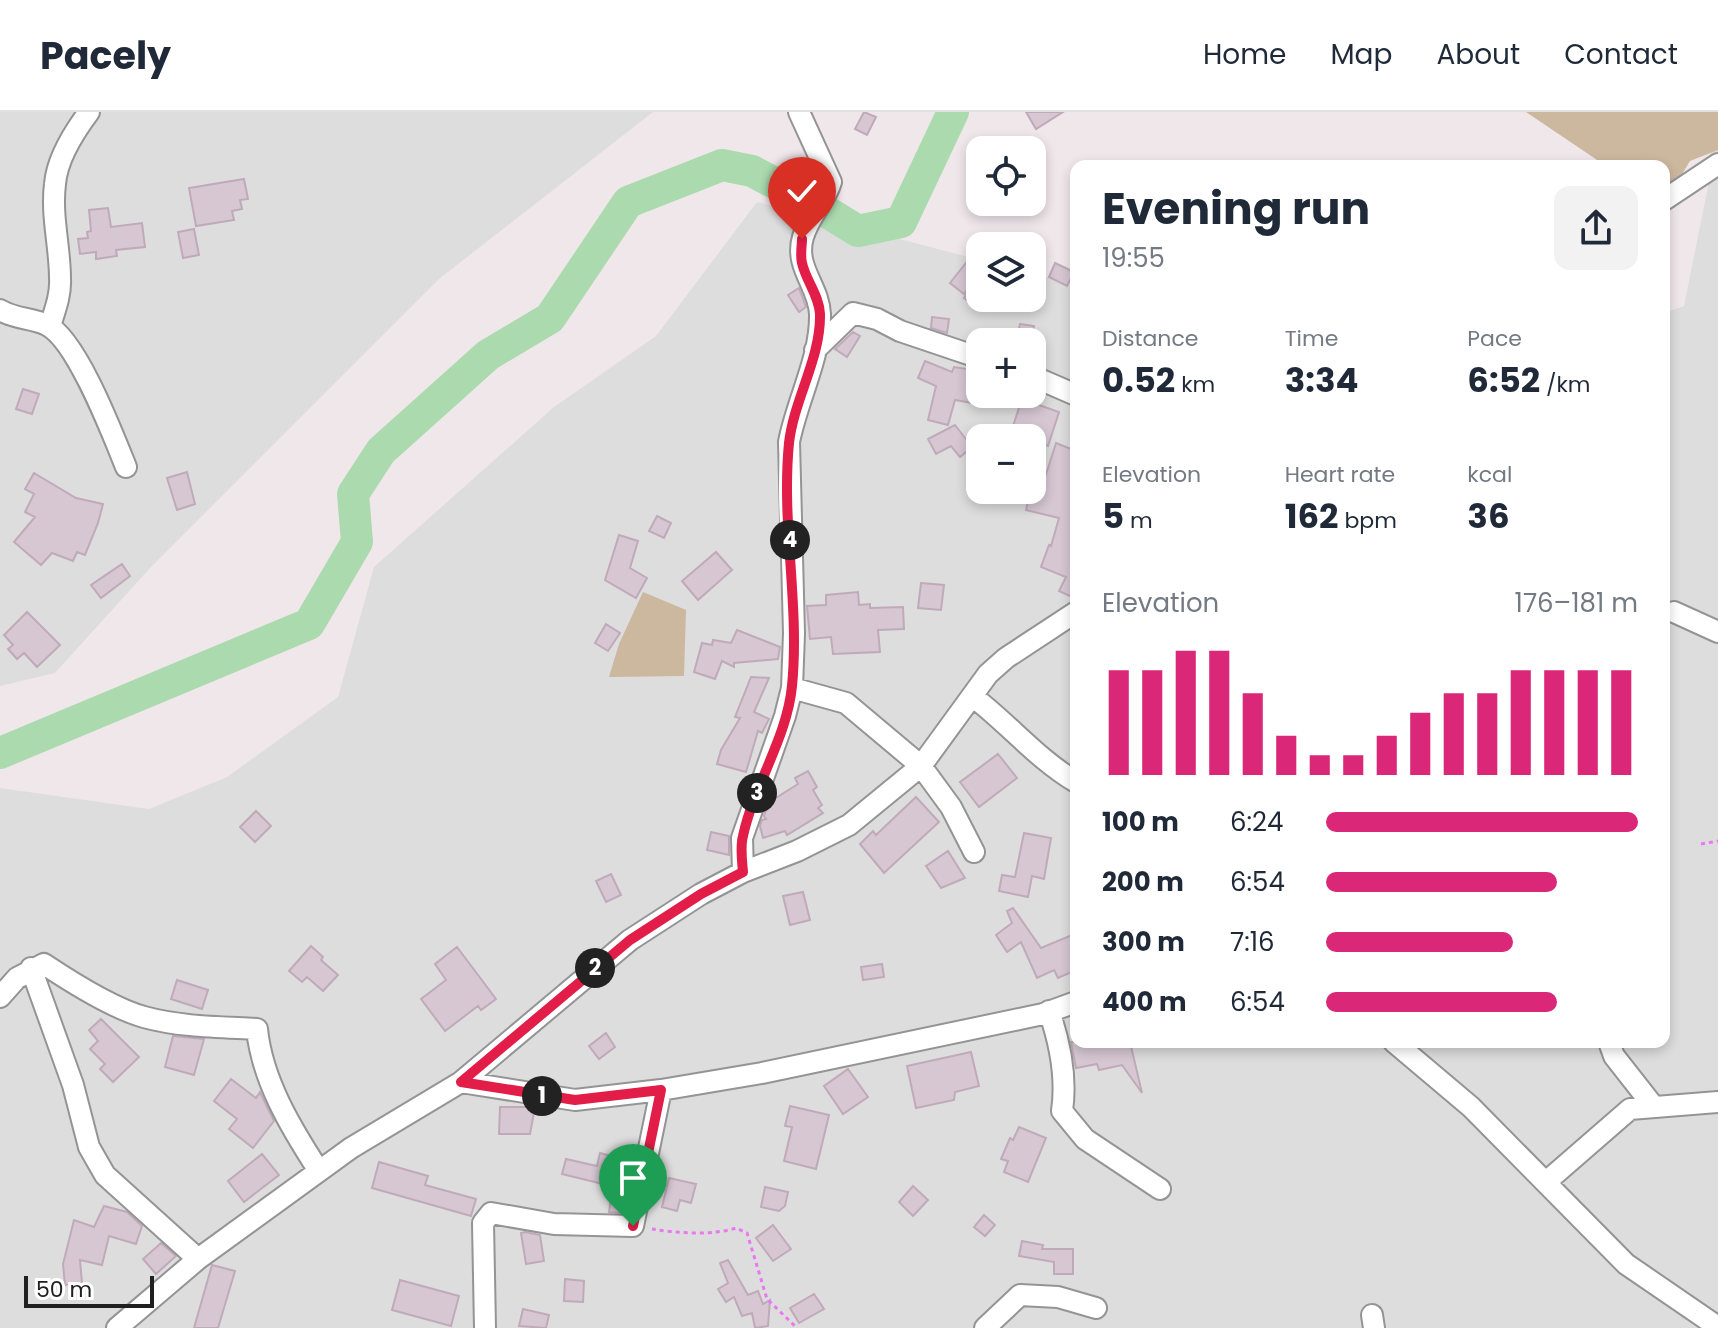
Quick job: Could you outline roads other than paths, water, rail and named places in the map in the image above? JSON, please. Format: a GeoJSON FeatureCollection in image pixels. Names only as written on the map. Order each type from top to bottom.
{"type":"FeatureCollection","features":[{"type":"Feature","properties":{"kind":"street"},"geometry":{"type":"LineString","coordinates":[[50,326],[61,279],[54,210],[55,183],[62,157],[89,112]]}},
{"type":"Feature","properties":{"kind":"street"},"geometry":{"type":"LineString","coordinates":[[743,872],[742,838],[792,688],[794,633],[789,442],[815,350],[820,310],[801,260],[802,239],[811,216],[827,197],[831,182],[799,112]]}},
{"type":"Feature","properties":{"kind":"street"},"geometry":{"type":"LineString","coordinates":[[1670,196],[1718,164]]}},
{"type":"Feature","properties":{"kind":"street"},"geometry":{"type":"LineString","coordinates":[[0,310],[50,326],[66,345],[97,394],[126,467]]}},
{"type":"Feature","properties":{"kind":"street"},"geometry":{"type":"LineString","coordinates":[[815,350],[853,313],[877,319],[900,331],[966,353]]}},
{"type":"Feature","properties":{"kind":"street"},"geometry":{"type":"LineString","coordinates":[[1046,382],[1070,392]]}},
{"type":"Feature","properties":{"kind":"street"},"geometry":{"type":"LineString","coordinates":[[1674,612],[1718,632]]}},
{"type":"Feature","properties":{"kind":"street"},"geometry":{"type":"LineString","coordinates":[[117,1328],[198,1259],[351,1148],[461,1082],[630,940],[701,894],[849,825],[921,766],[988,674],[1006,658],[1070,616]]}},
{"type":"Feature","properties":{"kind":"street"},"geometry":{"type":"LineString","coordinates":[[792,688],[846,703],[921,766],[951,807],[974,852]]}},
{"type":"Feature","properties":{"kind":"street"},"geometry":{"type":"LineString","coordinates":[[972,696],[1000,717],[1036,753],[1070,778]]}},
{"type":"Feature","properties":{"kind":"street"},"geometry":{"type":"LineString","coordinates":[[0,997],[17,978],[31,968],[44,964],[73,983],[143,1017],[257,1029],[259,1055],[291,1128],[319,1171]]}},
{"type":"Feature","properties":{"kind":"street"},"geometry":{"type":"LineString","coordinates":[[31,968],[73,1085],[94,1158],[105,1175],[198,1259]]}},
{"type":"Feature","properties":{"kind":"street"},"geometry":{"type":"LineString","coordinates":[[461,1082],[575,1100],[661,1090],[762,1073],[1070,1004]]}},
{"type":"Feature","properties":{"kind":"street"},"geometry":{"type":"LineString","coordinates":[[1049,1011],[1062,1065],[1065,1090],[1062,1111],[1085,1139],[1160,1189]]}},
{"type":"Feature","properties":{"kind":"street"},"geometry":{"type":"LineString","coordinates":[[1401,1048],[1471,1107],[1626,1264],[1718,1327]]}},
{"type":"Feature","properties":{"kind":"street"},"geometry":{"type":"LineString","coordinates":[[1611,1048],[1654,1107]]}},
{"type":"Feature","properties":{"kind":"street"},"geometry":{"type":"LineString","coordinates":[[485,1328],[483,1223],[491,1213],[554,1224],[633,1226],[661,1090]]}},
{"type":"Feature","properties":{"kind":"street"},"geometry":{"type":"LineString","coordinates":[[1546,1182],[1630,1109],[1718,1102]]}},
{"type":"Feature","properties":{"kind":"street"},"geometry":{"type":"LineString","coordinates":[[985,1328],[1020,1295],[1058,1297],[1096,1308]]}},
{"type":"Feature","properties":{"kind":"waterway"},"geometry":{"type":"LineString","coordinates":[[0,753],[309,624],[357,542],[353,494],[381,451],[488,355],[550,318],[628,202],[722,165],[752,171],[858,231],[901,222],[953,112]]}}]}
